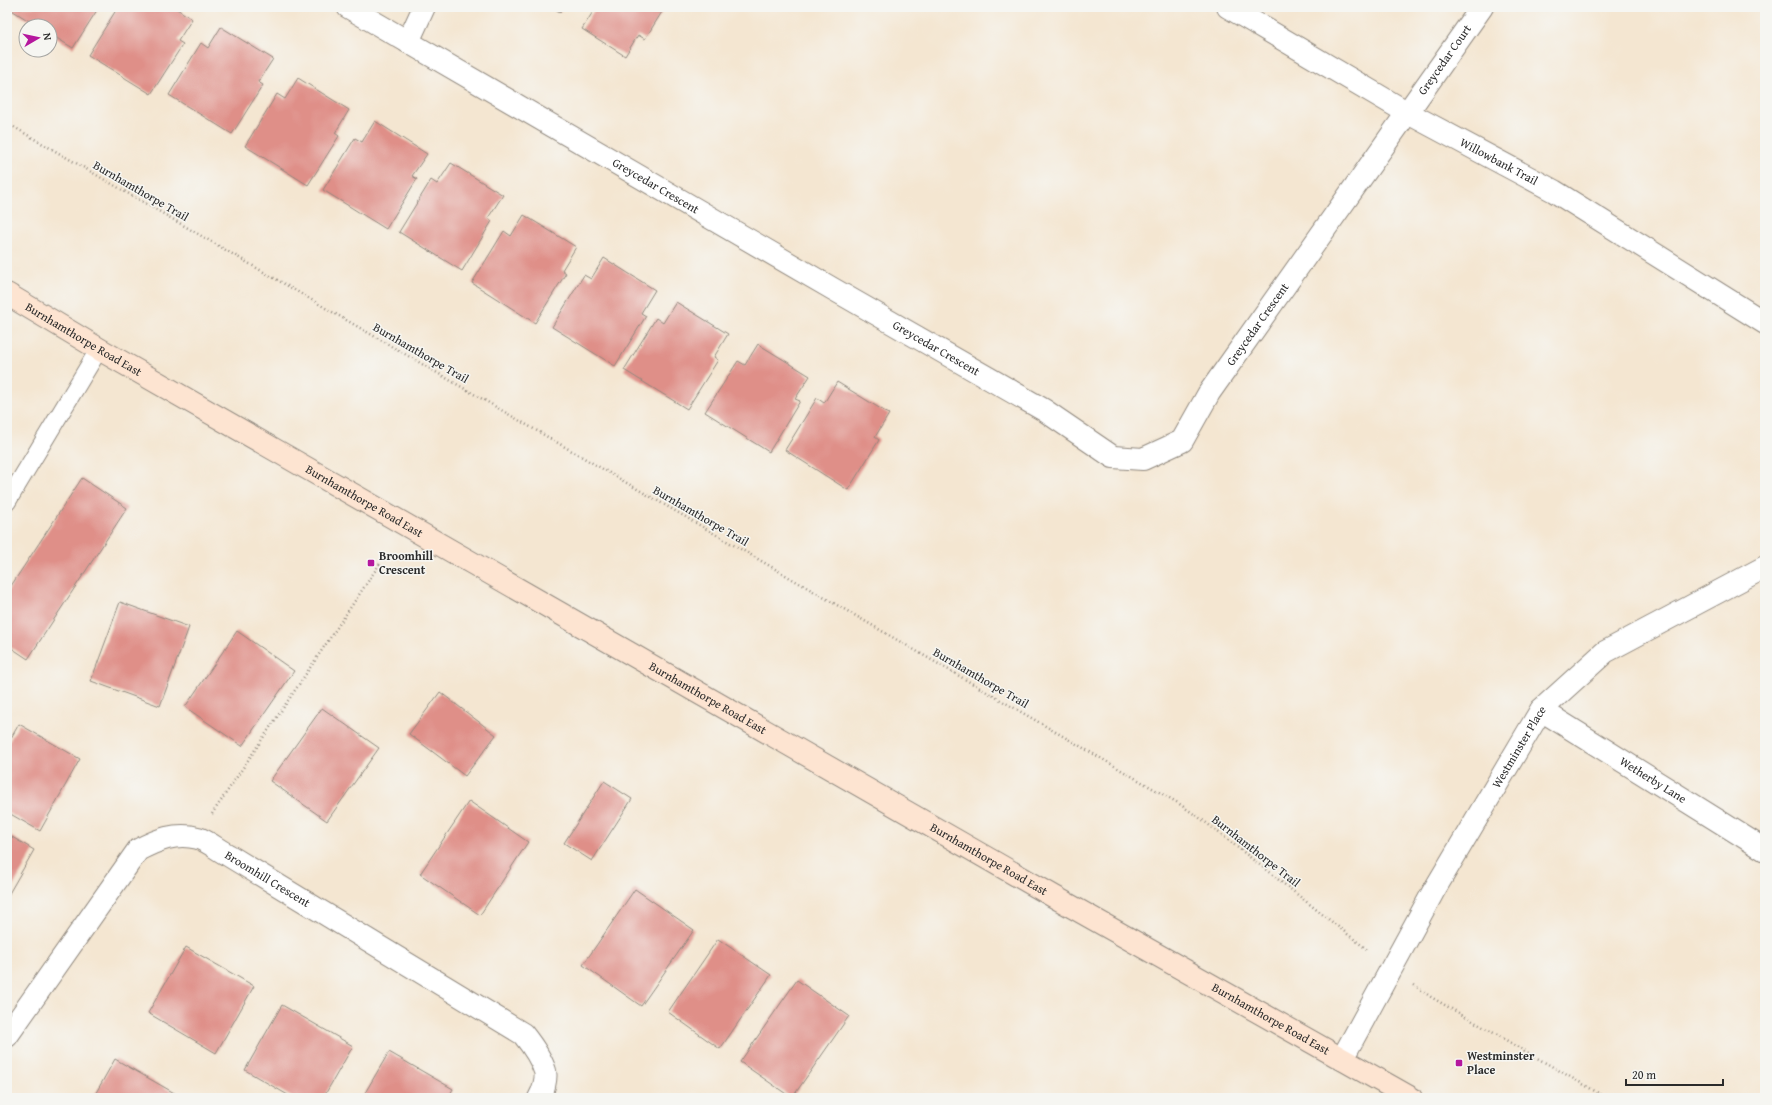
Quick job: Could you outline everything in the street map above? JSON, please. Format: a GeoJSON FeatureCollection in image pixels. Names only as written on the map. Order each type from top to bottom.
{"type":"FeatureCollection","features":[{"type":"Feature","properties":{"kind":"main road","name":"Burnhamthorpe Road East"},"geometry":{"type":"LineString","coordinates":[[7,294],[99,349],[1053,896],[1411,1098]]}},
{"type":"Feature","properties":{"kind":"street","name":"Greycedar Crescent"},"geometry":{"type":"LineString","coordinates":[[348,7],[1044,410],[1113,457],[1142,459],[1182,440],[1209,393],[1408,113]]}},
{"type":"Feature","properties":{"kind":"street"},"geometry":{"type":"LineString","coordinates":[[408,42],[424,7]]}},
{"type":"Feature","properties":{"kind":"street","name":"Willowbank Trail"},"geometry":{"type":"LineString","coordinates":[[1228,7],[1408,113],[1554,191],[1765,322]]}},
{"type":"Feature","properties":{"kind":"street","name":"Greycedar Court"},"geometry":{"type":"LineString","coordinates":[[1408,113],[1482,7]]}},
{"type":"Feature","properties":{"kind":"street","name":"Westminster Place"},"geometry":{"type":"LineString","coordinates":[[1342,1059],[1433,892],[1541,710],[1605,652],[1765,567]]}},
{"type":"Feature","properties":{"kind":"street","name":"Wetherby Lane"},"geometry":{"type":"LineString","coordinates":[[1541,710],[1765,850]]}},
{"type":"Feature","properties":{"kind":"street","name":"Broomhill Crescent"},"geometry":{"type":"LineString","coordinates":[[7,1036],[138,850],[156,840],[175,835],[198,838],[228,855],[523,1034],[532,1046],[546,1072],[542,1093],[539,1098]]}},
{"type":"Feature","properties":{"kind":"lane"},"geometry":{"type":"LineString","coordinates":[[7,502],[99,349]]}},
{"type":"Feature","properties":{"kind":"path","name":"Burnhamthorpe Trail"},"geometry":{"type":"LineString","coordinates":[[7,123],[1178,803],[1204,821],[1368,950]]}},
{"type":"Feature","properties":{"kind":"path"},"geometry":{"type":"LineString","coordinates":[[210,817],[216,805],[381,562]]}},
{"type":"Feature","properties":{"kind":"path"},"geometry":{"type":"LineString","coordinates":[[1415,986],[1431,997],[1607,1098]]}},
{"type":"Feature","properties":{"kind":"building"},"geometry":{"type":"Polygon","coordinates":[[[11,7],[99,7],[73,48],[58,39],[58,18],[24,18],[10,9],[11,7]]]}},
{"type":"Feature","properties":{"kind":"building"},"geometry":{"type":"Polygon","coordinates":[[[118,7],[174,7],[192,19],[178,41],[183,44],[151,94],[88,55],[118,7]]]}},
{"type":"Feature","properties":{"kind":"building"},"geometry":{"type":"Polygon","coordinates":[[[551,7],[563,7],[560,12],[551,7]]]}},
{"type":"Feature","properties":{"kind":"building"},"geometry":{"type":"Polygon","coordinates":[[[596,7],[665,7],[645,39],[638,35],[625,56],[582,29],[596,7]]]}},
{"type":"Feature","properties":{"kind":"building"},"geometry":{"type":"Polygon","coordinates":[[[221,27],[273,59],[258,82],[263,85],[232,134],[169,95],[201,43],[208,48],[221,27]]]}},
{"type":"Feature","properties":{"kind":"building"},"geometry":{"type":"Polygon","coordinates":[[[298,78],[349,110],[335,133],[339,136],[308,185],[245,146],[277,94],[285,99],[298,78]]]}},
{"type":"Feature","properties":{"kind":"building"},"geometry":{"type":"Polygon","coordinates":[[[375,121],[427,154],[412,176],[417,179],[386,229],[323,190],[355,138],[362,142],[375,121]]]}},
{"type":"Feature","properties":{"kind":"building"},"geometry":{"type":"Polygon","coordinates":[[[451,163],[503,195],[488,218],[492,221],[462,271],[399,232],[431,180],[437,184],[451,163]]]}},
{"type":"Feature","properties":{"kind":"building"},"geometry":{"type":"Polygon","coordinates":[[[524,215],[576,247],[562,270],[566,273],[535,323],[472,283],[504,231],[511,236],[524,215]]]}},
{"type":"Feature","properties":{"kind":"building"},"geometry":{"type":"Polygon","coordinates":[[[604,258],[655,290],[641,313],[646,316],[615,366],[552,327],[584,275],[591,279],[604,258]]]}},
{"type":"Feature","properties":{"kind":"building"},"geometry":{"type":"Polygon","coordinates":[[[676,302],[728,334],[714,357],[718,360],[687,409],[624,370],[656,318],[663,323],[676,302]]]}},
{"type":"Feature","properties":{"kind":"building"},"geometry":{"type":"Polygon","coordinates":[[[758,344],[810,376],[795,399],[800,401],[769,452],[705,412],[738,361],[745,365],[758,344]]]}},
{"type":"Feature","properties":{"kind":"building"},"geometry":{"type":"Polygon","coordinates":[[[837,382],[889,414],[875,437],[879,440],[848,490],[785,450],[817,398],[824,403],[837,382]]]}},
{"type":"Feature","properties":{"kind":"building"},"geometry":{"type":"Polygon","coordinates":[[[82,478],[127,508],[28,659],[7,645],[7,592],[82,478]]]}},
{"type":"Feature","properties":{"kind":"building"},"geometry":{"type":"Polygon","coordinates":[[[120,602],[189,627],[160,706],[91,681],[120,602]]]}},
{"type":"Feature","properties":{"kind":"building"},"geometry":{"type":"Polygon","coordinates":[[[237,631],[294,671],[242,746],[185,707],[237,631]]]}},
{"type":"Feature","properties":{"kind":"building"},"geometry":{"type":"Polygon","coordinates":[[[440,692],[496,735],[465,776],[409,734],[440,692]]]}},
{"type":"Feature","properties":{"kind":"building"},"geometry":{"type":"Polygon","coordinates":[[[322,708],[379,748],[327,821],[270,781],[322,708]]]}},
{"type":"Feature","properties":{"kind":"building"},"geometry":{"type":"Polygon","coordinates":[[[19,724],[80,759],[40,831],[7,812],[7,745],[19,724]]]}},
{"type":"Feature","properties":{"kind":"building"},"geometry":{"type":"Polygon","coordinates":[[[604,781],[632,799],[592,861],[564,843],[604,781]]]}},
{"type":"Feature","properties":{"kind":"building"},"geometry":{"type":"Polygon","coordinates":[[[469,801],[528,842],[480,915],[420,874],[469,801]]]}},
{"type":"Feature","properties":{"kind":"building"},"geometry":{"type":"Polygon","coordinates":[[[7,834],[34,850],[7,897],[7,834]]]}},
{"type":"Feature","properties":{"kind":"building"},"geometry":{"type":"Polygon","coordinates":[[[635,889],[694,930],[641,1006],[583,965],[635,889]]]}},
{"type":"Feature","properties":{"kind":"building"},"geometry":{"type":"Polygon","coordinates":[[[718,939],[771,975],[720,1049],[668,1012],[718,939]]]}},
{"type":"Feature","properties":{"kind":"building"},"geometry":{"type":"Polygon","coordinates":[[[186,947],[254,986],[216,1053],[148,1013],[186,947]]]}},
{"type":"Feature","properties":{"kind":"building"},"geometry":{"type":"Polygon","coordinates":[[[797,980],[849,1016],[792,1098],[740,1062],[797,980]]]}},
{"type":"Feature","properties":{"kind":"building"},"geometry":{"type":"Polygon","coordinates":[[[282,1005],[353,1046],[323,1098],[293,1098],[245,1070],[282,1005]]]}},
{"type":"Feature","properties":{"kind":"building"},"geometry":{"type":"Polygon","coordinates":[[[389,1052],[453,1089],[448,1098],[362,1098],[389,1052]]]}},
{"type":"Feature","properties":{"kind":"building"},"geometry":{"type":"Polygon","coordinates":[[[115,1059],[183,1098],[93,1098],[115,1059]]]}},
{"type":"Feature","properties":{"kind":"place","name":"Broomhill Crescent"},"geometry":{"type":"Point","coordinates":[371,563]}},
{"type":"Feature","properties":{"kind":"place","name":"Westminster Place"},"geometry":{"type":"Point","coordinates":[1459,1063]}}]}
